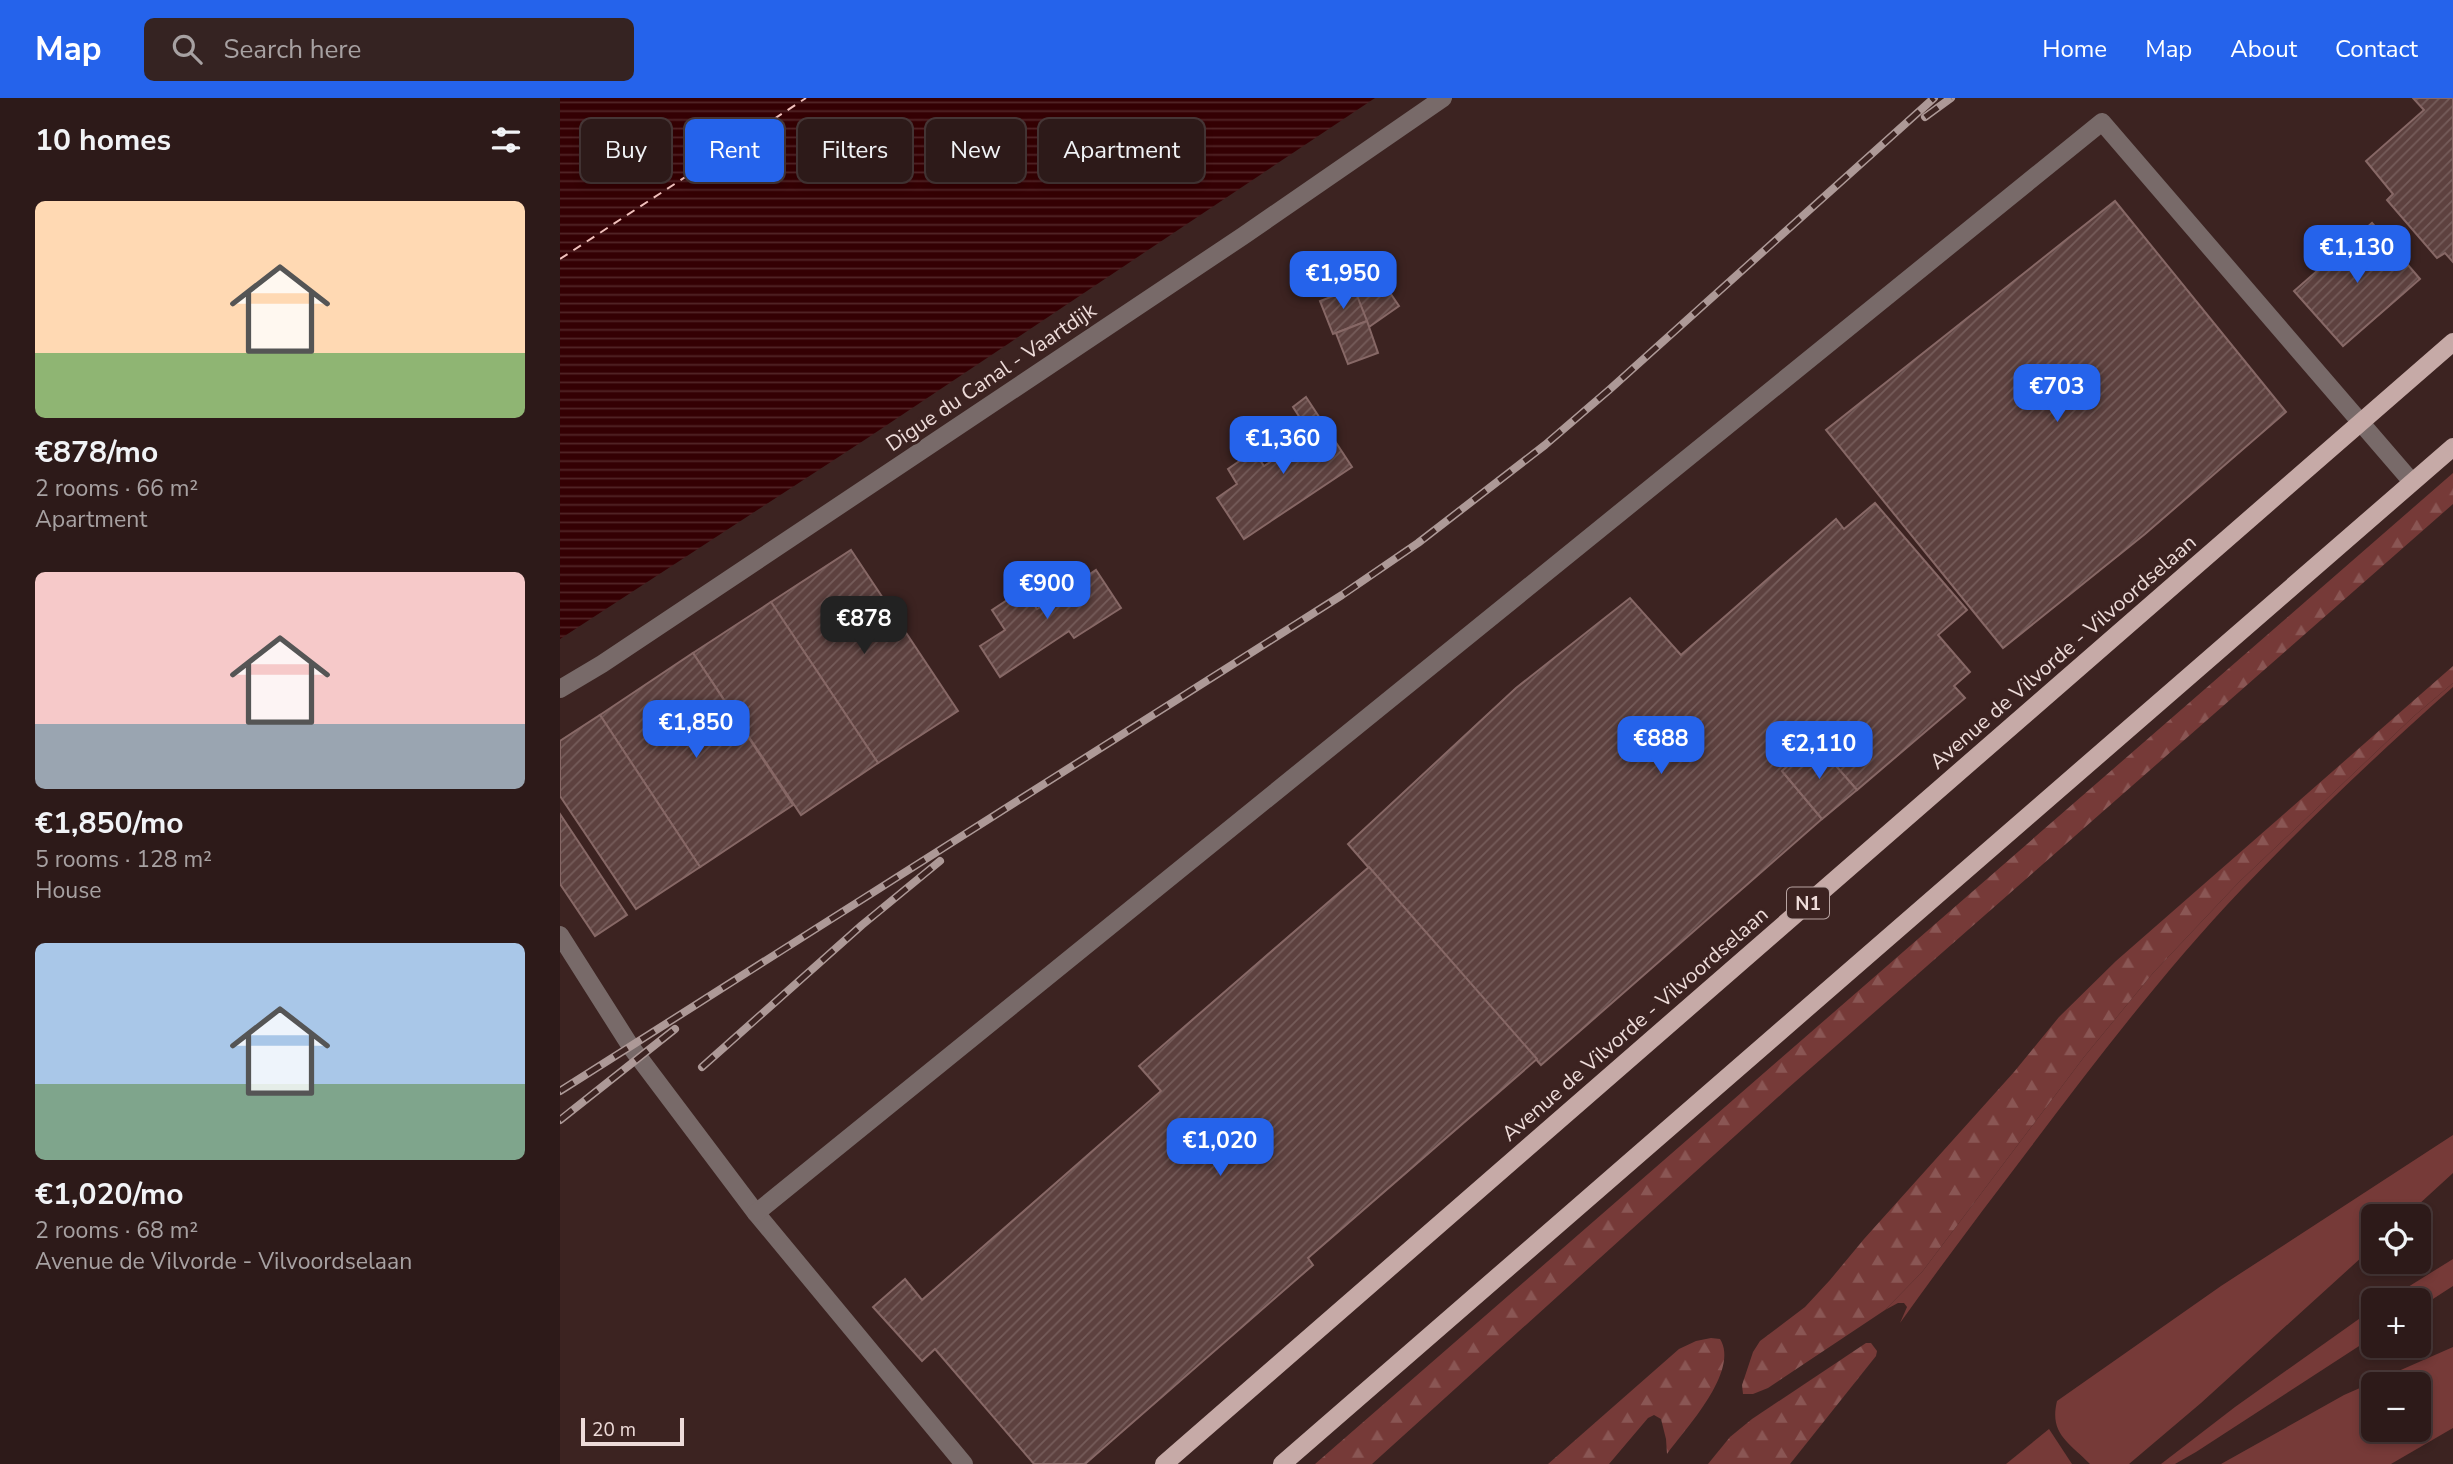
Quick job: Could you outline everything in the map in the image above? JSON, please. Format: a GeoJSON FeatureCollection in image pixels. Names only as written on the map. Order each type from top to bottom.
{"type":"FeatureCollection","features":[{"type":"Feature","properties":{"kind":"main road","name":"Avenue de Vilvorde - Vilvoordselaan"},"geometry":{"type":"LineString","coordinates":[[1164,1464],[2453,342]]}},
{"type":"Feature","properties":{"kind":"main road"},"geometry":{"type":"LineString","coordinates":[[1282,1464],[2453,447]]}},
{"type":"Feature","properties":{"kind":"lane","name":"Digue du Canal - Vaartdijk"},"geometry":{"type":"LineString","coordinates":[[560,689],[602,664],[1243,236],[1443,98]]}},
{"type":"Feature","properties":{"kind":"lane"},"geometry":{"type":"LineString","coordinates":[[756,1213],[2102,122],[2412,482]]}},
{"type":"Feature","properties":{"kind":"lane"},"geometry":{"type":"LineString","coordinates":[[560,935],[631,1047],[756,1213],[964,1464]]}},
{"type":"Feature","properties":{"kind":"green space"},"geometry":{"type":"Polygon","coordinates":[[[2453,473],[2453,504],[1787,1089],[1372,1464],[1315,1464],[2453,473]]]}},
{"type":"Feature","properties":{"kind":"green space"},"geometry":{"type":"Polygon","coordinates":[[[2453,666],[2453,683],[2414,716],[2239,882],[2153,973],[2084,1057],[1922,1272],[1885,1310],[1768,1388],[1753,1394],[1743,1394],[1742,1385],[1753,1352],[1760,1341],[1805,1307],[1830,1280],[2014,1072],[2059,1017],[2116,961],[2453,666]]]}},
{"type":"Feature","properties":{"kind":"green space"},"geometry":{"type":"Polygon","coordinates":[[[2453,683],[2453,687],[2293,837],[2186,951],[2081,1081],[1900,1323],[1907,1307],[1904,1303],[1885,1310],[1922,1272],[2084,1057],[2153,973],[2239,882],[2414,716],[2453,683]]]}},
{"type":"Feature","properties":{"kind":"green space"},"geometry":{"type":"Polygon","coordinates":[[[2453,1135],[2453,1173],[2419,1204],[2361,1204],[2361,1258],[2201,1403],[2129,1464],[2090,1464],[2058,1430],[2055,1412],[2057,1401],[2221,1286],[2453,1135]]]}},
{"type":"Feature","properties":{"kind":"green space"},"geometry":{"type":"Polygon","coordinates":[[[2453,1259],[2453,1286],[2431,1300],[2431,1288],[2406,1288],[2431,1274],[2453,1259]]]}},
{"type":"Feature","properties":{"kind":"green space"},"geometry":{"type":"Polygon","coordinates":[[[2361,1318],[2361,1345],[2196,1452],[2175,1464],[2161,1464],[2235,1407],[2361,1318]]]}},
{"type":"Feature","properties":{"kind":"green space"},"geometry":{"type":"Polygon","coordinates":[[[1711,1338],[1720,1339],[1724,1352],[1723,1367],[1717,1383],[1667,1454],[1661,1419],[1654,1415],[1648,1418],[1609,1464],[1548,1464],[1679,1349],[1711,1338]]]}},
{"type":"Feature","properties":{"kind":"green space"},"geometry":{"type":"Polygon","coordinates":[[[1866,1343],[1871,1343],[1877,1351],[1876,1356],[1790,1464],[1708,1464],[1730,1437],[1752,1419],[1866,1343]]]}},
{"type":"Feature","properties":{"kind":"green space"},"geometry":{"type":"Polygon","coordinates":[[[2453,1347],[2453,1428],[2431,1441],[2431,1372],[2396,1372],[2453,1347]]]}},
{"type":"Feature","properties":{"kind":"green space"},"geometry":{"type":"Polygon","coordinates":[[[2361,1388],[2361,1442],[2429,1442],[2391,1464],[2221,1464],[2361,1388]]]}},
{"type":"Feature","properties":{"kind":"green space"},"geometry":{"type":"Polygon","coordinates":[[[2049,1429],[2072,1464],[2006,1464],[2049,1429]]]}},
{"type":"Feature","properties":{"kind":"shaded area"},"geometry":{"type":"Polygon","coordinates":[[[560,98],[1375,98],[866,439],[560,639],[560,98]]]}},
{"type":"Feature","properties":{"kind":"building"},"geometry":{"type":"Polygon","coordinates":[[[2413,98],[2453,98],[2453,262],[2445,253],[2437,258],[2387,200],[2393,194],[2366,161],[2424,110],[2413,98]]]}},
{"type":"Feature","properties":{"kind":"building"},"geometry":{"type":"Polygon","coordinates":[[[2115,201],[2286,412],[2145,534],[2003,648],[1826,430],[2115,201]]]}},
{"type":"Feature","properties":{"kind":"building"},"geometry":{"type":"Polygon","coordinates":[[[2372,223],[2420,279],[2343,346],[2294,291],[2372,223]]]}},
{"type":"Feature","properties":{"kind":"building"},"geometry":{"type":"Polygon","coordinates":[[[1380,278],[1399,306],[1369,327],[1356,294],[1380,278]]]}},
{"type":"Feature","properties":{"kind":"building"},"geometry":{"type":"Polygon","coordinates":[[[1354,288],[1367,321],[1333,334],[1320,301],[1354,288]]]}},
{"type":"Feature","properties":{"kind":"building"},"geometry":{"type":"Polygon","coordinates":[[[1367,321],[1378,353],[1348,364],[1336,333],[1367,321]]]}},
{"type":"Feature","properties":{"kind":"building"},"geometry":{"type":"Polygon","coordinates":[[[1306,397],[1352,467],[1244,539],[1217,498],[1237,484],[1228,469],[1254,451],[1264,466],[1311,435],[1293,407],[1306,397]]]}},
{"type":"Feature","properties":{"kind":"building"},"geometry":{"type":"Polygon","coordinates":[[[1875,503],[1967,610],[1938,635],[1970,672],[1954,686],[1965,698],[1857,790],[1815,742],[1782,771],[1822,819],[1541,1065],[1348,844],[1516,688],[1630,598],[1681,655],[1836,519],[1844,529],[1875,503]]]}},
{"type":"Feature","properties":{"kind":"building"},"geometry":{"type":"Polygon","coordinates":[[[851,550],[958,711],[878,763],[771,602],[851,550]]]}},
{"type":"Feature","properties":{"kind":"building"},"geometry":{"type":"Polygon","coordinates":[[[1096,570],[1121,608],[1074,638],[1069,631],[1000,677],[980,646],[1005,630],[992,610],[1024,589],[1037,609],[1096,570]]]}},
{"type":"Feature","properties":{"kind":"building"},"geometry":{"type":"Polygon","coordinates":[[[771,602],[878,763],[801,815],[693,653],[771,602]]]}},
{"type":"Feature","properties":{"kind":"building"},"geometry":{"type":"Polygon","coordinates":[[[693,653],[793,805],[700,867],[600,715],[693,653]]]}},
{"type":"Feature","properties":{"kind":"building"},"geometry":{"type":"Polygon","coordinates":[[[600,715],[700,867],[636,909],[560,796],[560,741],[600,715]]]}},
{"type":"Feature","properties":{"kind":"building"},"geometry":{"type":"Polygon","coordinates":[[[1815,742],[1857,790],[1822,819],[1782,771],[1815,742]]]}},
{"type":"Feature","properties":{"kind":"building"},"geometry":{"type":"Polygon","coordinates":[[[560,814],[627,915],[595,936],[560,884],[560,814]]]}},
{"type":"Feature","properties":{"kind":"building"},"geometry":{"type":"Polygon","coordinates":[[[1369,867],[1537,1059],[1308,1258],[1313,1265],[1085,1464],[1034,1464],[935,1349],[922,1361],[873,1307],[905,1279],[922,1300],[1161,1091],[1139,1066],[1369,867]]]}},
{"type":"Feature","properties":{"kind":"ferry route"},"geometry":{"type":"LineString","coordinates":[[560,259],[806,98]]}},
{"type":"Feature","properties":{"kind":"railway"},"geometry":{"type":"LineString","coordinates":[[560,1091],[1342,595],[1418,543],[1545,445],[1609,390],[1934,98]]}},
{"type":"Feature","properties":{"kind":"railway"},"geometry":{"type":"LineString","coordinates":[[1925,117],[1951,98]]}},
{"type":"Feature","properties":{"kind":"railway"},"geometry":{"type":"LineString","coordinates":[[702,1067],[862,925],[940,861]]}},
{"type":"Feature","properties":{"kind":"railway"},"geometry":{"type":"LineString","coordinates":[[560,1120],[675,1029]]}}]}
